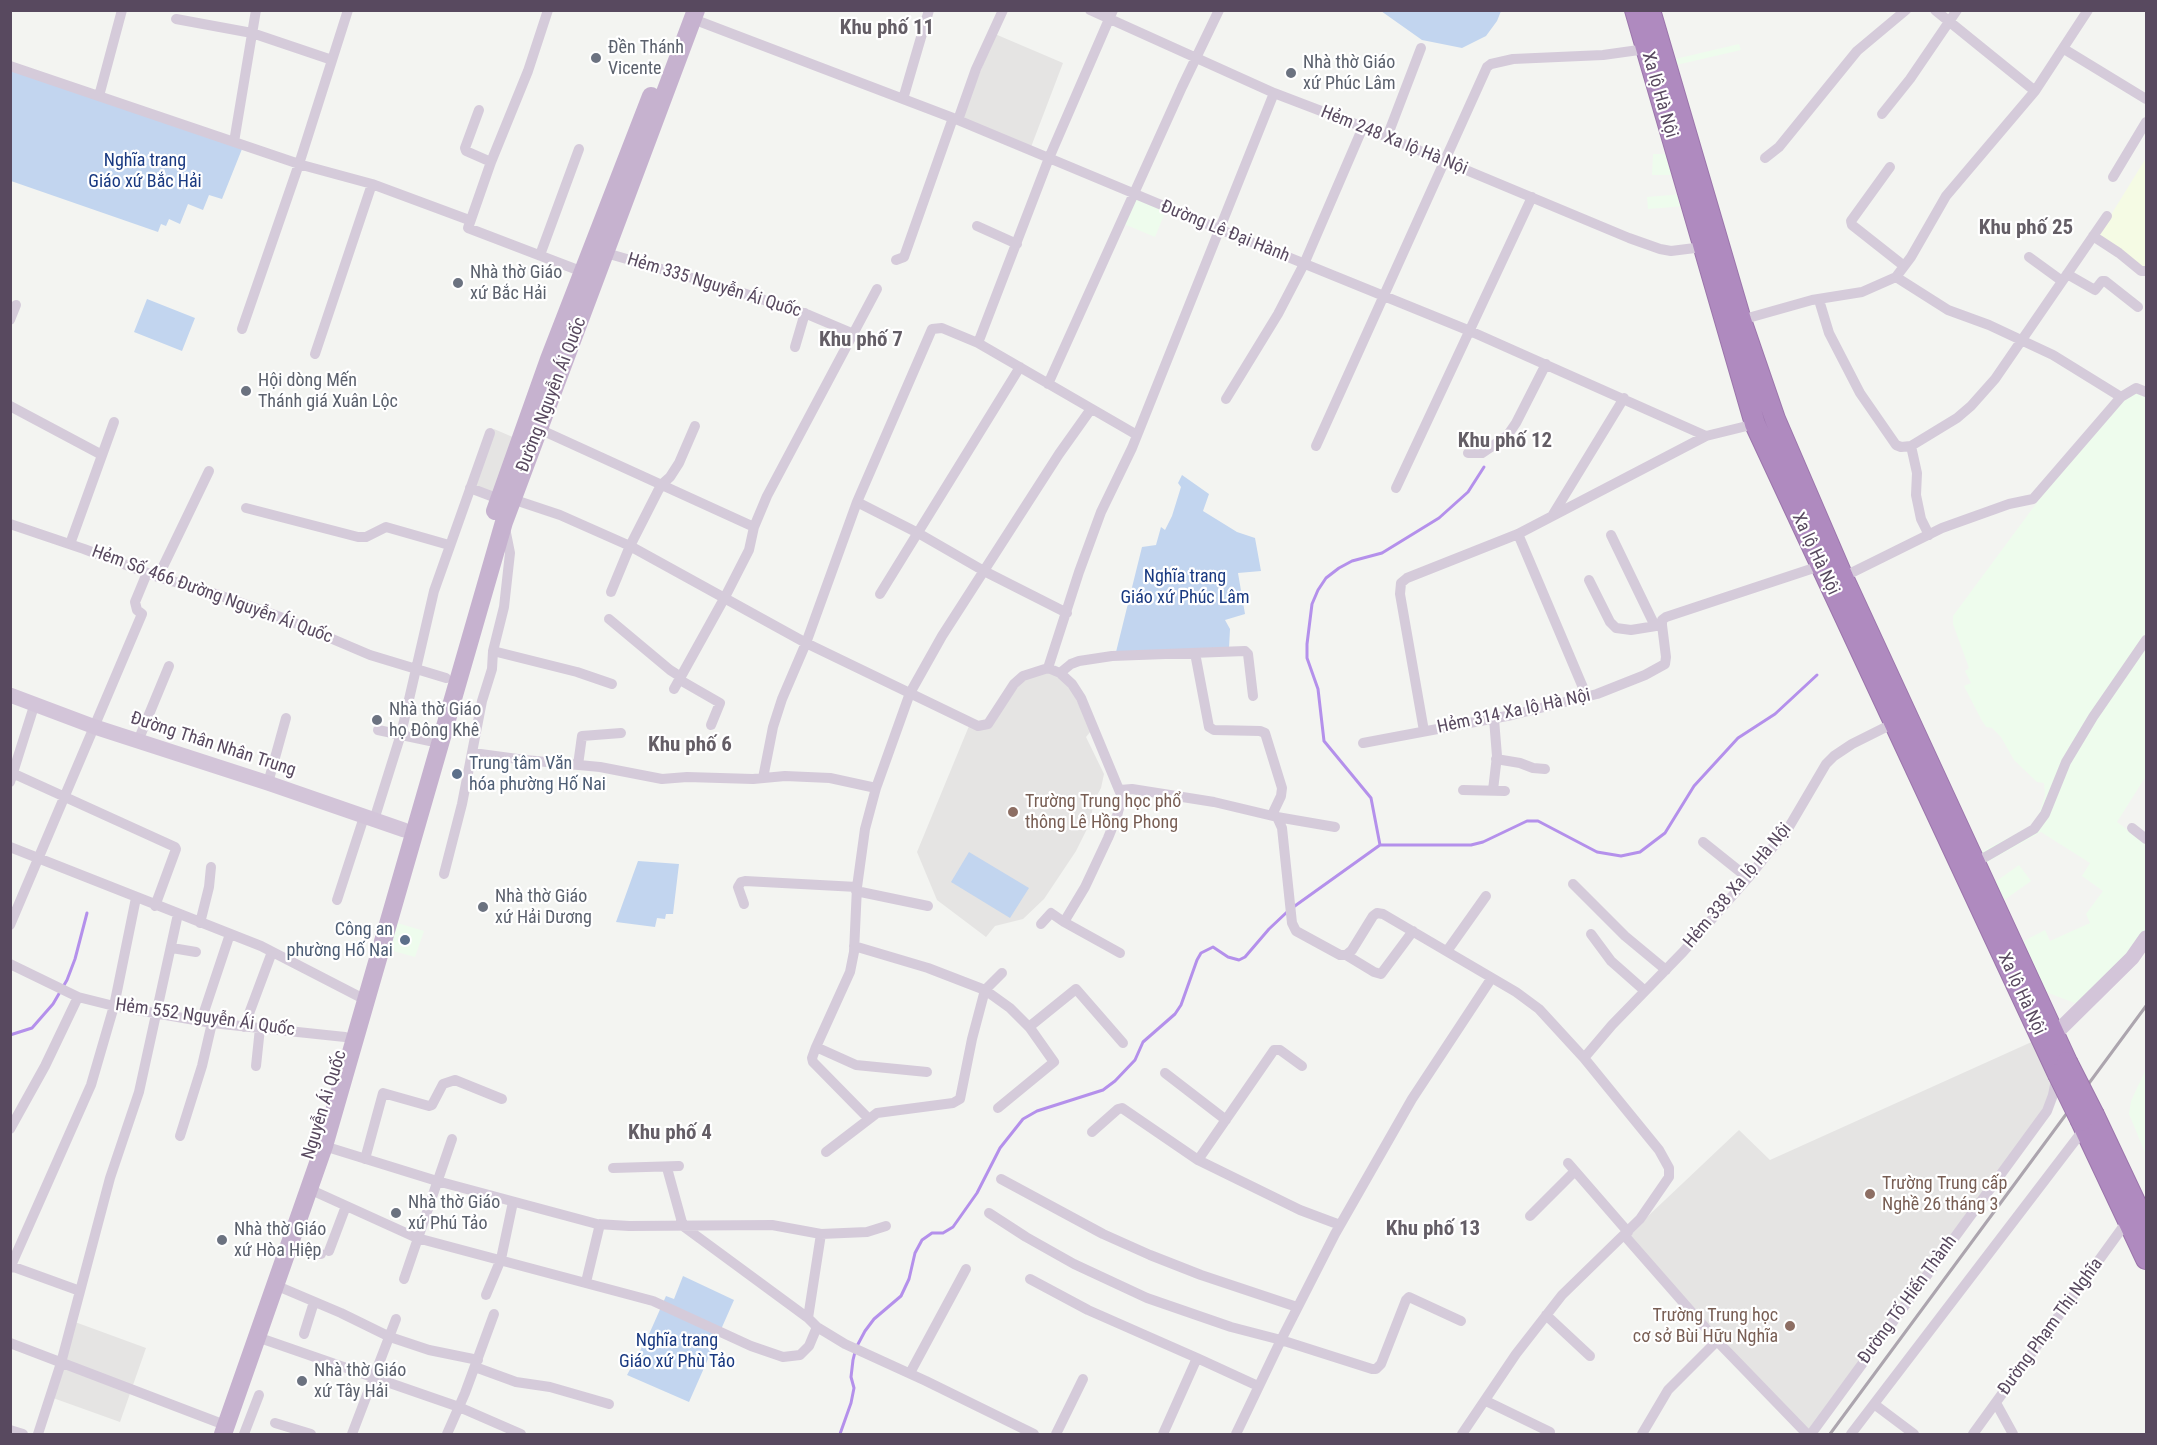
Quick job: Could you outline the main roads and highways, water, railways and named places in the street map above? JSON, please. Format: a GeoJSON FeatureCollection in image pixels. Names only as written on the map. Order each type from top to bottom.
{"type":"FeatureCollection","features":[{"type":"Feature","properties":{"kind":"highway","name":"Xa lộ Hà Nội"},"geometry":{"type":"LineString","coordinates":[[1643,13],[1775,419],[1843,576],[1975,862],[2086,1122],[2137,1222]]}},
{"type":"Feature","properties":{"kind":"highway","name":"Xa lộ Hà Nội"},"geometry":{"type":"LineString","coordinates":[[1653,47],[1703,247],[1755,424],[1894,723],[2049,1038]]}},
{"type":"Feature","properties":{"kind":"highway"},"geometry":{"type":"LineString","coordinates":[[2137,1222],[2146,1259]]}},
{"type":"Feature","properties":{"kind":"main road","name":"Đường Nguyễn Ái Quốc"},"geometry":{"type":"LineString","coordinates":[[428,777],[430,741],[446,678],[506,499],[549,359],[590,275],[606,253],[691,13]]}},
{"type":"Feature","properties":{"kind":"main road","name":"Đường Nguyễn Ái Quốc"},"geometry":{"type":"LineString","coordinates":[[428,777],[504,522],[506,499],[539,429],[590,275],[691,13]]}},
{"type":"Feature","properties":{"kind":"main road","name":"Nguyễn Ái Quốc"},"geometry":{"type":"LineString","coordinates":[[218,1430],[257,1337],[309,1189],[345,1037],[404,830],[428,777]]}},
{"type":"Feature","properties":{"kind":"main road","name":"Nguyễn Ái Quốc"},"geometry":{"type":"LineString","coordinates":[[218,1430],[319,1149],[428,777]]}},
{"type":"Feature","properties":{"kind":"waterway"},"geometry":{"type":"LineString","coordinates":[[1292,908],[1380,845],[1371,798],[1324,741],[1318,689],[1307,658],[1312,604],[1318,590],[1326,578],[1339,568],[1352,561],[1382,553],[1439,518],[1468,492],[1484,467]]}},
{"type":"Feature","properties":{"kind":"waterway"},"geometry":{"type":"LineString","coordinates":[[1380,845],[1471,845],[1483,842],[1527,821],[1538,821],[1597,852],[1621,856],[1640,852],[1665,833],[1694,786],[1738,738],[1775,714],[1817,675]]}},
{"type":"Feature","properties":{"kind":"waterway"},"geometry":{"type":"LineString","coordinates":[[857,1346],[874,1319],[901,1296],[909,1279],[915,1253],[922,1240],[932,1233],[943,1233],[953,1227],[977,1193],[1000,1148],[1023,1119],[1037,1111],[1103,1090],[1115,1081],[1135,1060],[1143,1042],[1175,1014],[1181,1005],[1201,953],[1213,947],[1228,957],[1239,960],[1245,957],[1287,912]]}},
{"type":"Feature","properties":{"kind":"waterway"},"geometry":{"type":"LineString","coordinates":[[10,1035],[32,1028],[53,1004],[67,980],[75,959],[87,913]]}},
{"type":"Feature","properties":{"kind":"waterway"},"geometry":{"type":"LineString","coordinates":[[840,1434],[854,1388],[851,1377],[855,1352]]}},
{"type":"Feature","properties":{"kind":"railway"},"geometry":{"type":"LineString","coordinates":[[1830,1434],[2146,1006]]}},
{"type":"Feature","properties":{"kind":"place","name":"Đền Thánh Vicente"},"geometry":{"type":"Point","coordinates":[596,58]}},
{"type":"Feature","properties":{"kind":"place","name":"Nhà thờ Giáo xứ Phúc Lâm"},"geometry":{"type":"Point","coordinates":[1291,73]}},
{"type":"Feature","properties":{"kind":"place","name":"Nhà thờ Giáo xứ Bắc Hải"},"geometry":{"type":"Point","coordinates":[458,283]}},
{"type":"Feature","properties":{"kind":"place","name":"Hội dòng Mến Thánh giá Xuân Lộc"},"geometry":{"type":"Point","coordinates":[246,391]}},
{"type":"Feature","properties":{"kind":"place","name":"Nhà thờ Giáo họ Đông Khê"},"geometry":{"type":"Point","coordinates":[377,720]}},
{"type":"Feature","properties":{"kind":"place","name":"Trung tâm Văn hóa phường Hố Nai"},"geometry":{"type":"Point","coordinates":[457,774]}},
{"type":"Feature","properties":{"kind":"place","name":"Trường Trung học phổ thông Lê Hồng Phong"},"geometry":{"type":"Point","coordinates":[1013,812]}},
{"type":"Feature","properties":{"kind":"place","name":"Nhà thờ Giáo xứ Hải Dương"},"geometry":{"type":"Point","coordinates":[483,907]}},
{"type":"Feature","properties":{"kind":"place","name":"Công an phường Hố Nai"},"geometry":{"type":"Point","coordinates":[405,940]}},
{"type":"Feature","properties":{"kind":"place","name":"Trường Trung cấp Nghề 26 tháng 3"},"geometry":{"type":"Point","coordinates":[1870,1194]}},
{"type":"Feature","properties":{"kind":"place","name":"Nhà thờ Giáo xứ Phú Tảo"},"geometry":{"type":"Point","coordinates":[396,1213]}},
{"type":"Feature","properties":{"kind":"place","name":"Nhà thờ Giáo xứ Hòa Hiệp"},"geometry":{"type":"Point","coordinates":[222,1240]}},
{"type":"Feature","properties":{"kind":"place","name":"Trường Trung học cơ sở Bùi Hữu Nghĩa"},"geometry":{"type":"Point","coordinates":[1790,1326]}},
{"type":"Feature","properties":{"kind":"place","name":"Nhà thờ Giáo xứ Tây Hải"},"geometry":{"type":"Point","coordinates":[302,1381]}},
{"type":"Feature","properties":{"kind":"district","name":"Khu phố 11"},"geometry":{"type":"Point","coordinates":[887,29]}},
{"type":"Feature","properties":{"kind":"district","name":"Khu phố 25"},"geometry":{"type":"Point","coordinates":[2026,229]}},
{"type":"Feature","properties":{"kind":"district","name":"Khu phố 7"},"geometry":{"type":"Point","coordinates":[861,341]}},
{"type":"Feature","properties":{"kind":"district","name":"Khu phố 12"},"geometry":{"type":"Point","coordinates":[1505,442]}},
{"type":"Feature","properties":{"kind":"district","name":"Khu phố 6"},"geometry":{"type":"Point","coordinates":[690,746]}},
{"type":"Feature","properties":{"kind":"district","name":"Khu phố 4"},"geometry":{"type":"Point","coordinates":[670,1134]}},
{"type":"Feature","properties":{"kind":"district","name":"Khu phố 13"},"geometry":{"type":"Point","coordinates":[1433,1230]}},
{"type":"Feature","properties":{"kind":"park label","name":"Nghĩa trang Giáo xứ Bắc Hải"},"geometry":{"type":"Point","coordinates":[145,171]}},
{"type":"Feature","properties":{"kind":"park label","name":"Nghĩa trang Giáo xứ Phúc Lâm"},"geometry":{"type":"Point","coordinates":[1185,587]}},
{"type":"Feature","properties":{"kind":"park label","name":"Nghĩa trang Giáo xứ Phù Tảo"},"geometry":{"type":"Point","coordinates":[677,1351]}}]}
